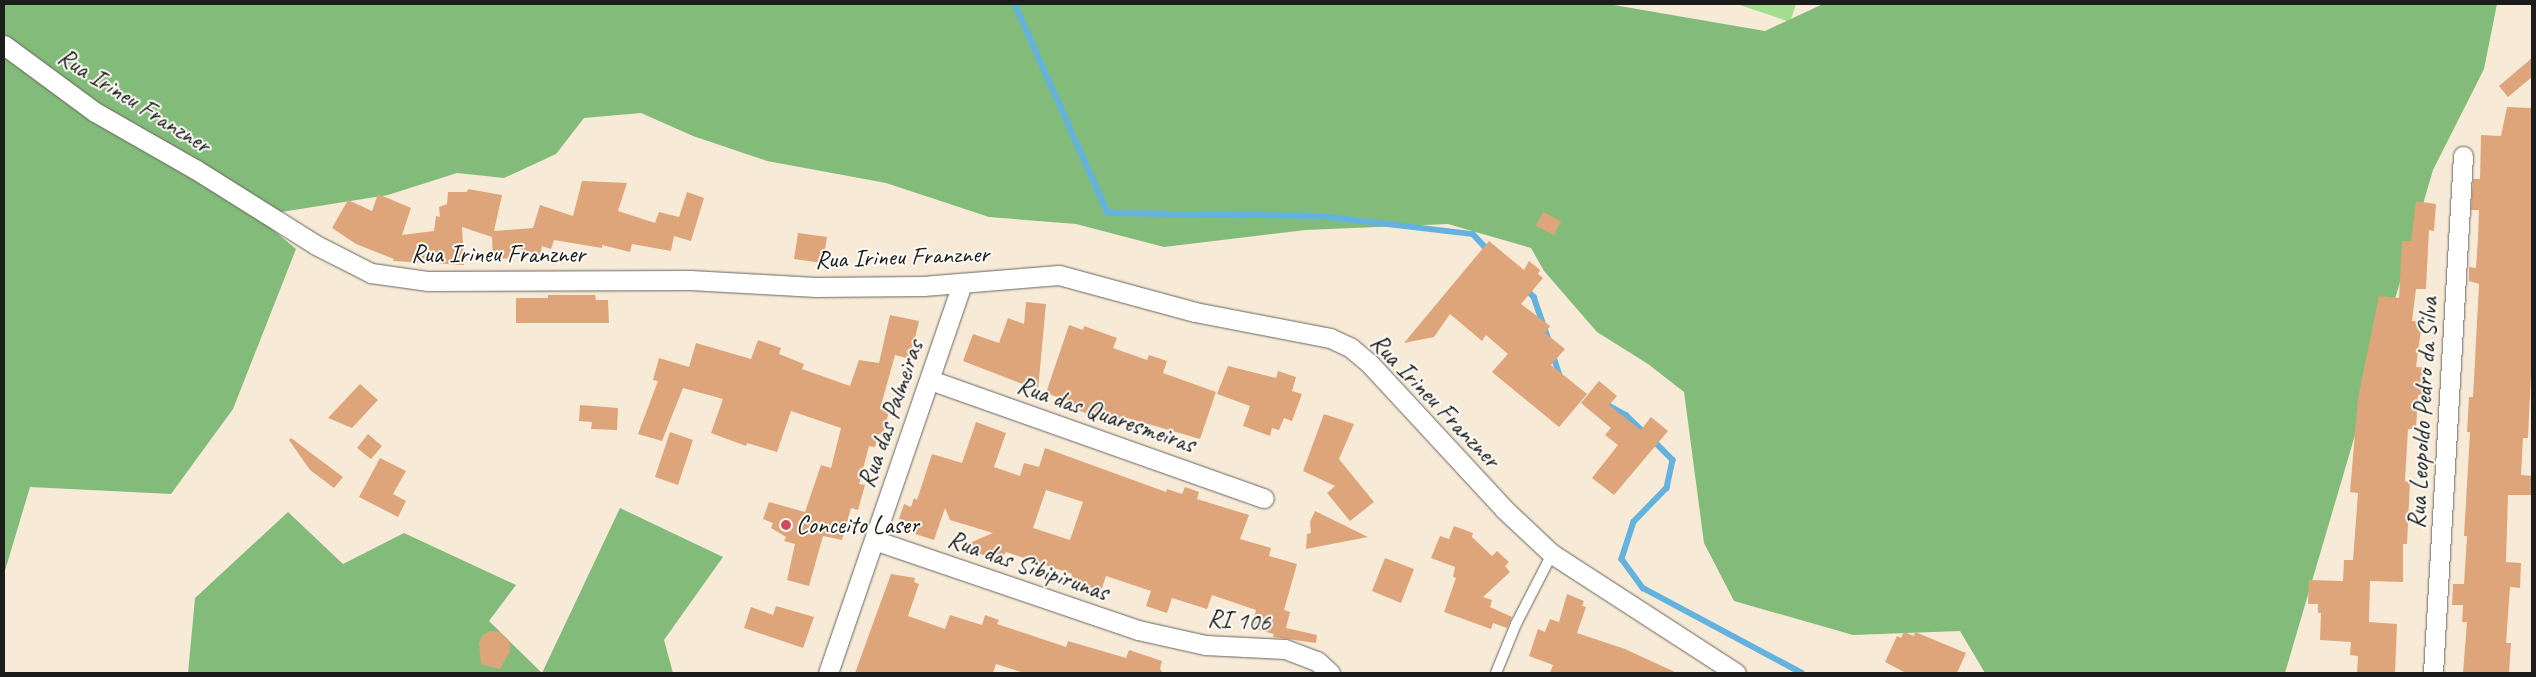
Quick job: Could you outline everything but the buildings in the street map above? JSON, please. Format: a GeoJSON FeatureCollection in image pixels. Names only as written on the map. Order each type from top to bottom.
{"type":"FeatureCollection","features":[{"type":"Feature","properties":{"kind":"street","name":"Rua Irineu Franzner"},"geometry":{"type":"LineString","coordinates":[[4,45],[95,112],[195,169],[316,245],[371,272],[428,281],[690,280],[816,287],[962,284],[1059,275],[1195,312],[1330,338],[1351,348],[1369,364],[1504,509],[1552,554],[1736,673]]}},
{"type":"Feature","properties":{"kind":"street","name":"Rua Leopoldo Pedro da Silva"},"geometry":{"type":"LineString","coordinates":[[2433,673],[2463,156]]}},
{"type":"Feature","properties":{"kind":"street","name":"Rua das Palmeiras"},"geometry":{"type":"LineString","coordinates":[[828,673],[962,284]]}},
{"type":"Feature","properties":{"kind":"street","name":"Rua das Quaresmeiras"},"geometry":{"type":"LineString","coordinates":[[930,380],[1264,498]]}},
{"type":"Feature","properties":{"kind":"street","name":"Rua das Sibipirunas"},"geometry":{"type":"LineString","coordinates":[[874,540],[1138,630]]}},
{"type":"Feature","properties":{"kind":"street","name":"RI 106"},"geometry":{"type":"LineString","coordinates":[[1138,630],[1204,645],[1285,649],[1317,661],[1330,673]]}},
{"type":"Feature","properties":{"kind":"lane"},"geometry":{"type":"LineString","coordinates":[[1496,673],[1516,624],[1552,554]]}},
{"type":"Feature","properties":{"kind":"green space"},"geometry":{"type":"Polygon","coordinates":[[[4,4],[1608,4],[1765,31],[1823,4],[2497,4],[2484,69],[2433,170],[2285,673],[1985,673],[1960,631],[1853,635],[1734,601],[1704,543],[1684,392],[1648,364],[1597,332],[1544,271],[1531,248],[1448,224],[1306,230],[1164,247],[1076,224],[989,217],[886,183],[767,161],[693,136],[641,113],[584,118],[556,154],[504,178],[457,173],[388,195],[269,214],[276,219],[272,229],[296,249],[233,409],[171,494],[30,487],[4,574],[4,4]]]}},
{"type":"Feature","properties":{"kind":"green space"},"geometry":{"type":"Polygon","coordinates":[[[1737,4],[1796,4],[1790,22],[1737,4]]]}},
{"type":"Feature","properties":{"kind":"green space"},"geometry":{"type":"Polygon","coordinates":[[[620,508],[723,557],[664,640],[673,673],[542,673],[620,508]]]}},
{"type":"Feature","properties":{"kind":"green space"},"geometry":{"type":"Polygon","coordinates":[[[288,512],[343,564],[404,533],[516,585],[489,621],[542,673],[188,673],[195,598],[288,512]]]}},
{"type":"Feature","properties":{"kind":"waterway"},"geometry":{"type":"LineString","coordinates":[[1015,4],[1108,213],[1319,216],[1473,234],[1489,251]]}},
{"type":"Feature","properties":{"kind":"waterway"},"geometry":{"type":"LineString","coordinates":[[1525,288],[1534,297],[1549,340]]}},
{"type":"Feature","properties":{"kind":"waterway"},"geometry":{"type":"LineString","coordinates":[[1553,354],[1561,378]]}},
{"type":"Feature","properties":{"kind":"waterway"},"geometry":{"type":"LineString","coordinates":[[1606,404],[1626,415],[1646,434]]}},
{"type":"Feature","properties":{"kind":"waterway"},"geometry":{"type":"LineString","coordinates":[[1653,440],[1673,460],[1667,488],[1634,522],[1622,559],[1643,588],[1802,673]]}},
{"type":"Feature","properties":{"kind":"place","name":"Conceito Laser"},"geometry":{"type":"Point","coordinates":[786,525]}}]}
